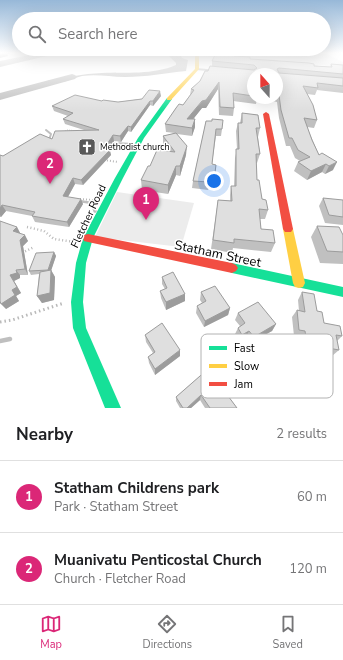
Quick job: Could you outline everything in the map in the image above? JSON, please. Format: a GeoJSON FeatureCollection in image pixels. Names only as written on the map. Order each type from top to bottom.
{"type":"FeatureCollection","features":[{"type":"Feature","properties":{"kind":"main road","name":"Fletcher Road"},"geometry":{"type":"LineString","coordinates":[[113,408],[80,328],[77,314],[77,299],[81,264],[87,241],[127,163],[160,109],[194,72]]}},
{"type":"Feature","properties":{"kind":"main road"},"geometry":{"type":"LineString","coordinates":[[266,114],[298,283]]}},
{"type":"Feature","properties":{"kind":"main road","name":"Statham Street"},"geometry":{"type":"LineString","coordinates":[[87,241],[343,292]]}},
{"type":"Feature","properties":{"kind":"path"},"geometry":{"type":"LineString","coordinates":[[63,136],[63,133],[67,129],[78,131]]}},
{"type":"Feature","properties":{"kind":"path"},"geometry":{"type":"LineString","coordinates":[[63,133],[74,134]]}},
{"type":"Feature","properties":{"kind":"path"},"geometry":{"type":"LineString","coordinates":[[101,160],[127,163]]}},
{"type":"Feature","properties":{"kind":"path"},"geometry":{"type":"LineString","coordinates":[[77,199],[93,200]]}},
{"type":"Feature","properties":{"kind":"path"},"geometry":{"type":"LineString","coordinates":[[27,227],[44,231],[54,239],[87,241]]}},
{"type":"Feature","properties":{"kind":"path"},"geometry":{"type":"LineString","coordinates":[[20,254],[34,247]]}},
{"type":"Feature","properties":{"kind":"path"},"geometry":{"type":"LineString","coordinates":[[0,322],[12,320],[77,299]]}},
{"type":"Feature","properties":{"kind":"shaded area"},"geometry":{"type":"Polygon","coordinates":[[[178,72],[133,77],[88,75],[64,82],[55,83],[47,81],[67,77],[102,73],[178,72]]]}},
{"type":"Feature","properties":{"kind":"shaded area"},"geometry":{"type":"Polygon","coordinates":[[[117,192],[194,203],[181,247],[95,237],[117,192]]]}},
{"type":"Feature","properties":{"kind":"building"},"geometry":{"type":"Polygon","coordinates":[[[204,72],[247,72],[247,95],[233,93],[234,108],[220,107],[219,82],[206,100],[202,101],[187,119],[195,119],[192,128],[165,124],[179,104],[183,105],[194,90],[191,89],[200,81],[204,72]]]}},
{"type":"Feature","properties":{"kind":"building"},"geometry":{"type":"Polygon","coordinates":[[[322,72],[343,72],[343,74],[322,72]]]}},
{"type":"Feature","properties":{"kind":"building"},"geometry":{"type":"Polygon","coordinates":[[[283,73],[343,78],[343,86],[317,83],[318,88],[303,86],[313,105],[317,120],[304,118],[312,140],[319,155],[322,153],[337,162],[329,166],[326,164],[311,171],[298,162],[310,157],[298,150],[292,138],[289,138],[280,104],[283,104],[283,73]]]}},
{"type":"Feature","properties":{"kind":"building"},"geometry":{"type":"Polygon","coordinates":[[[149,90],[160,91],[153,101],[150,101],[131,127],[128,126],[120,136],[113,135],[104,149],[110,150],[81,180],[73,178],[63,196],[81,199],[67,222],[32,216],[35,212],[2,205],[0,208],[0,155],[3,156],[40,134],[52,139],[55,131],[99,130],[63,119],[73,113],[52,106],[75,95],[102,101],[118,102],[142,99],[149,90]]]}},
{"type":"Feature","properties":{"kind":"building"},"geometry":{"type":"Polygon","coordinates":[[[242,113],[258,115],[260,128],[256,128],[260,154],[256,154],[257,180],[259,180],[262,199],[266,200],[268,210],[259,209],[261,229],[273,230],[275,243],[234,239],[234,243],[213,240],[218,200],[232,201],[231,186],[236,186],[236,149],[239,149],[238,123],[242,123],[242,113]]]}},
{"type":"Feature","properties":{"kind":"building"},"geometry":{"type":"Polygon","coordinates":[[[212,119],[223,120],[222,129],[216,129],[212,164],[216,165],[214,180],[209,179],[209,182],[193,181],[206,121],[212,121],[212,119]]]}},
{"type":"Feature","properties":{"kind":"building"},"geometry":{"type":"Polygon","coordinates":[[[176,133],[187,146],[180,166],[176,166],[168,185],[141,180],[148,166],[150,166],[157,150],[175,152],[163,136],[176,133]]]}},
{"type":"Feature","properties":{"kind":"building"},"geometry":{"type":"Polygon","coordinates":[[[323,198],[343,200],[343,217],[329,215],[323,198]]]}},
{"type":"Feature","properties":{"kind":"building"},"geometry":{"type":"Polygon","coordinates":[[[0,221],[17,227],[13,231],[25,235],[20,240],[25,269],[16,270],[17,273],[10,275],[17,287],[12,290],[15,295],[1,304],[0,301],[0,221]]]}},
{"type":"Feature","properties":{"kind":"building"},"geometry":{"type":"Polygon","coordinates":[[[317,226],[339,227],[343,235],[343,252],[327,251],[317,226]]]}},
{"type":"Feature","properties":{"kind":"building"},"geometry":{"type":"Polygon","coordinates":[[[54,252],[48,270],[29,271],[36,253],[54,252]]]}},
{"type":"Feature","properties":{"kind":"building"},"geometry":{"type":"Polygon","coordinates":[[[51,270],[50,293],[37,296],[40,272],[51,270]]]}},
{"type":"Feature","properties":{"kind":"building"},"geometry":{"type":"Polygon","coordinates":[[[173,272],[185,294],[166,302],[160,291],[167,288],[162,277],[173,272]]]}},
{"type":"Feature","properties":{"kind":"building"},"geometry":{"type":"Polygon","coordinates":[[[215,286],[230,308],[205,321],[197,306],[206,301],[201,292],[215,286]]]}},
{"type":"Feature","properties":{"kind":"building"},"geometry":{"type":"Polygon","coordinates":[[[302,292],[314,294],[317,311],[322,312],[324,323],[340,326],[342,336],[336,335],[339,350],[333,349],[333,334],[305,334],[305,331],[299,330],[297,310],[305,312],[302,292]]]}},
{"type":"Feature","properties":{"kind":"building"},"geometry":{"type":"Polygon","coordinates":[[[258,302],[276,324],[259,334],[252,334],[249,331],[241,334],[238,328],[245,323],[238,313],[258,302]]]}},
{"type":"Feature","properties":{"kind":"building"},"geometry":{"type":"Polygon","coordinates":[[[162,323],[180,350],[155,369],[148,357],[155,352],[145,335],[162,323]]]}},
{"type":"Feature","properties":{"kind":"building"},"geometry":{"type":"Polygon","coordinates":[[[201,375],[201,395],[187,408],[183,408],[176,397],[201,375]]]}},
{"type":"Feature","properties":{"kind":"building"},"geometry":{"type":"Polygon","coordinates":[[[203,398],[230,398],[237,408],[210,408],[203,398]]]}},
{"type":"Feature","properties":{"kind":"waterway"},"geometry":{"type":"LineString","coordinates":[[0,97],[72,77]]}},
{"type":"Feature","properties":{"kind":"waterway"},"geometry":{"type":"LineString","coordinates":[[46,130],[51,134],[49,140]]}},
{"type":"Feature","properties":{"kind":"waterway"},"geometry":{"type":"LineString","coordinates":[[110,143],[128,144]]}},
{"type":"Feature","properties":{"kind":"waterway"},"geometry":{"type":"LineString","coordinates":[[79,201],[92,203],[94,209]]}},
{"type":"Feature","properties":{"kind":"waterway"},"geometry":{"type":"LineString","coordinates":[[0,341],[10,339]]}},
{"type":"Feature","properties":{"kind":"traffic: fast"},"geometry":{"type":"LineString","coordinates":[[113,408],[80,328],[77,302],[81,263],[88,238],[119,178],[141,138],[169,99]]}},
{"type":"Feature","properties":{"kind":"traffic: fast"},"geometry":{"type":"LineString","coordinates":[[232,268],[343,292]]}},
{"type":"Feature","properties":{"kind":"traffic: slow"},"geometry":{"type":"LineString","coordinates":[[169,99],[194,72]]}},
{"type":"Feature","properties":{"kind":"traffic: slow"},"geometry":{"type":"LineString","coordinates":[[288,229],[299,283]]}},
{"type":"Feature","properties":{"kind":"traffic: jam"},"geometry":{"type":"LineString","coordinates":[[266,114],[288,229]]}},
{"type":"Feature","properties":{"kind":"traffic: jam"},"geometry":{"type":"LineString","coordinates":[[88,238],[232,268]]}},
{"type":"Feature","properties":{"kind":"place","name":"Methodist church"},"geometry":{"type":"Point","coordinates":[87,147]}},
{"type":"Feature","properties":{"kind":"place","name":"Muanivatu Penticostal Church"},"geometry":{"type":"Point","coordinates":[50,184]}},
{"type":"Feature","properties":{"kind":"place","name":"Statham Childrens park"},"geometry":{"type":"Point","coordinates":[146,220]}}]}
